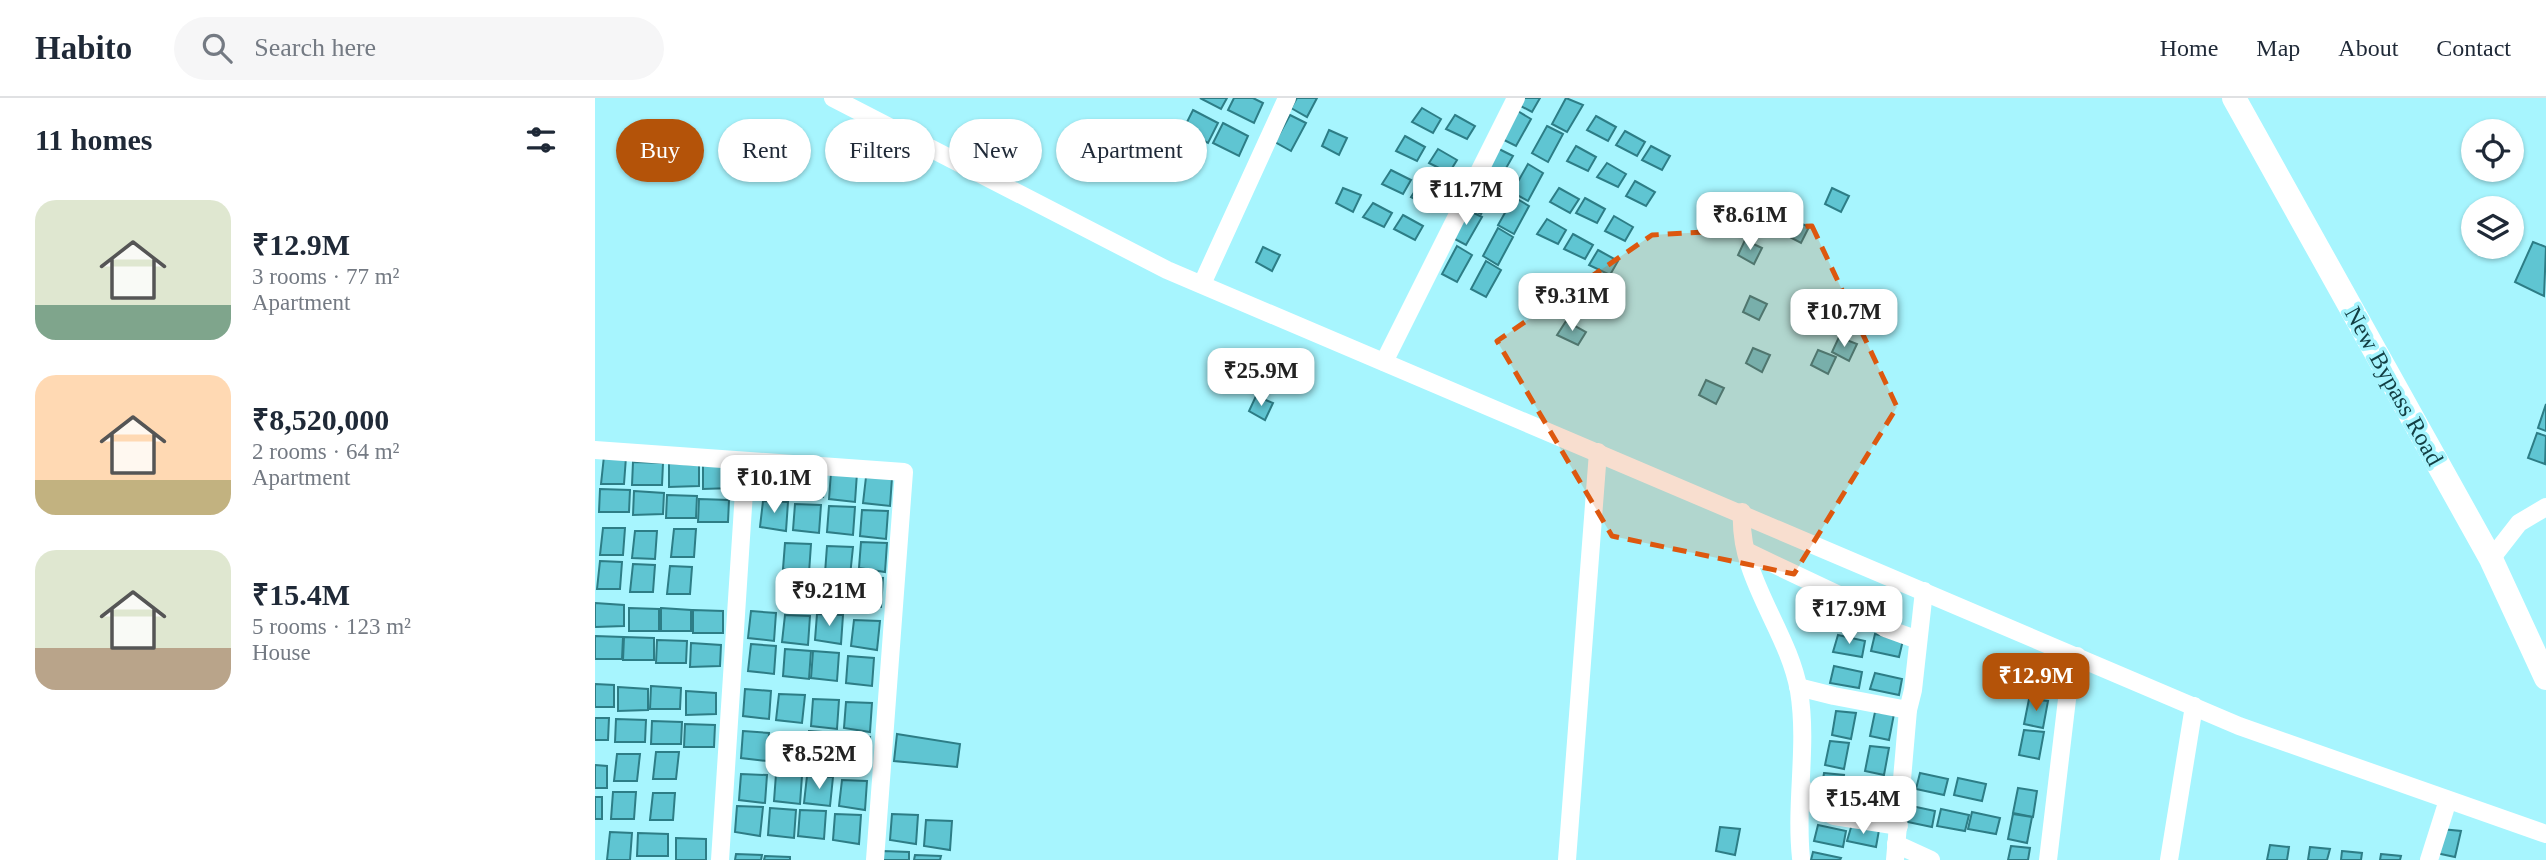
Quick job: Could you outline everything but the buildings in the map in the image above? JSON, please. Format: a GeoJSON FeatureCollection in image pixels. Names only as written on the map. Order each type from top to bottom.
{"type":"FeatureCollection","features":[{"type":"Feature","properties":{"kind":"main road","name":"New Bypass Road"},"geometry":{"type":"LineString","coordinates":[[2234,98],[2491,559],[2546,678]]}},
{"type":"Feature","properties":{"kind":"street"},"geometry":{"type":"LineString","coordinates":[[833,98],[1167,270],[1742,512],[2239,726],[2546,834]]}},
{"type":"Feature","properties":{"kind":"street"},"geometry":{"type":"LineString","coordinates":[[1202,284],[1287,98]]}},
{"type":"Feature","properties":{"kind":"street"},"geometry":{"type":"LineString","coordinates":[[1384,362],[1516,98]]}},
{"type":"Feature","properties":{"kind":"street"},"geometry":{"type":"LineString","coordinates":[[595,450],[904,472],[876,860]]}},
{"type":"Feature","properties":{"kind":"street"},"geometry":{"type":"LineString","coordinates":[[1567,860],[1598,452]]}},
{"type":"Feature","properties":{"kind":"street"},"geometry":{"type":"LineString","coordinates":[[720,860],[746,461]]}},
{"type":"Feature","properties":{"kind":"street"},"geometry":{"type":"LineString","coordinates":[[2491,559],[2519,523],[2546,507]]}},
{"type":"Feature","properties":{"kind":"street"},"geometry":{"type":"LineString","coordinates":[[1742,512],[1741,528],[1757,588],[1798,687],[1802,718],[1801,858]]}},
{"type":"Feature","properties":{"kind":"street"},"geometry":{"type":"LineString","coordinates":[[1746,551],[1843,597],[1885,628],[1918,640]]}},
{"type":"Feature","properties":{"kind":"street"},"geometry":{"type":"LineString","coordinates":[[1897,843],[1908,710],[1913,690],[1924,591]]}},
{"type":"Feature","properties":{"kind":"street"},"geometry":{"type":"LineString","coordinates":[[2048,860],[2070,674],[2077,656]]}},
{"type":"Feature","properties":{"kind":"street"},"geometry":{"type":"LineString","coordinates":[[1798,687],[1908,710]]}},
{"type":"Feature","properties":{"kind":"street"},"geometry":{"type":"LineString","coordinates":[[2169,860],[2194,706]]}},
{"type":"Feature","properties":{"kind":"street"},"geometry":{"type":"LineString","coordinates":[[1801,785],[1817,807],[1931,860]]}},
{"type":"Feature","properties":{"kind":"street"},"geometry":{"type":"LineString","coordinates":[[2429,860],[2448,800]]}},
{"type":"Feature","properties":{"kind":"highlighted area"},"geometry":{"type":"Polygon","coordinates":[[[1812,226],[1897,407],[1794,574],[1612,536],[1497,341],[1652,235],[1812,226]]]}}]}
